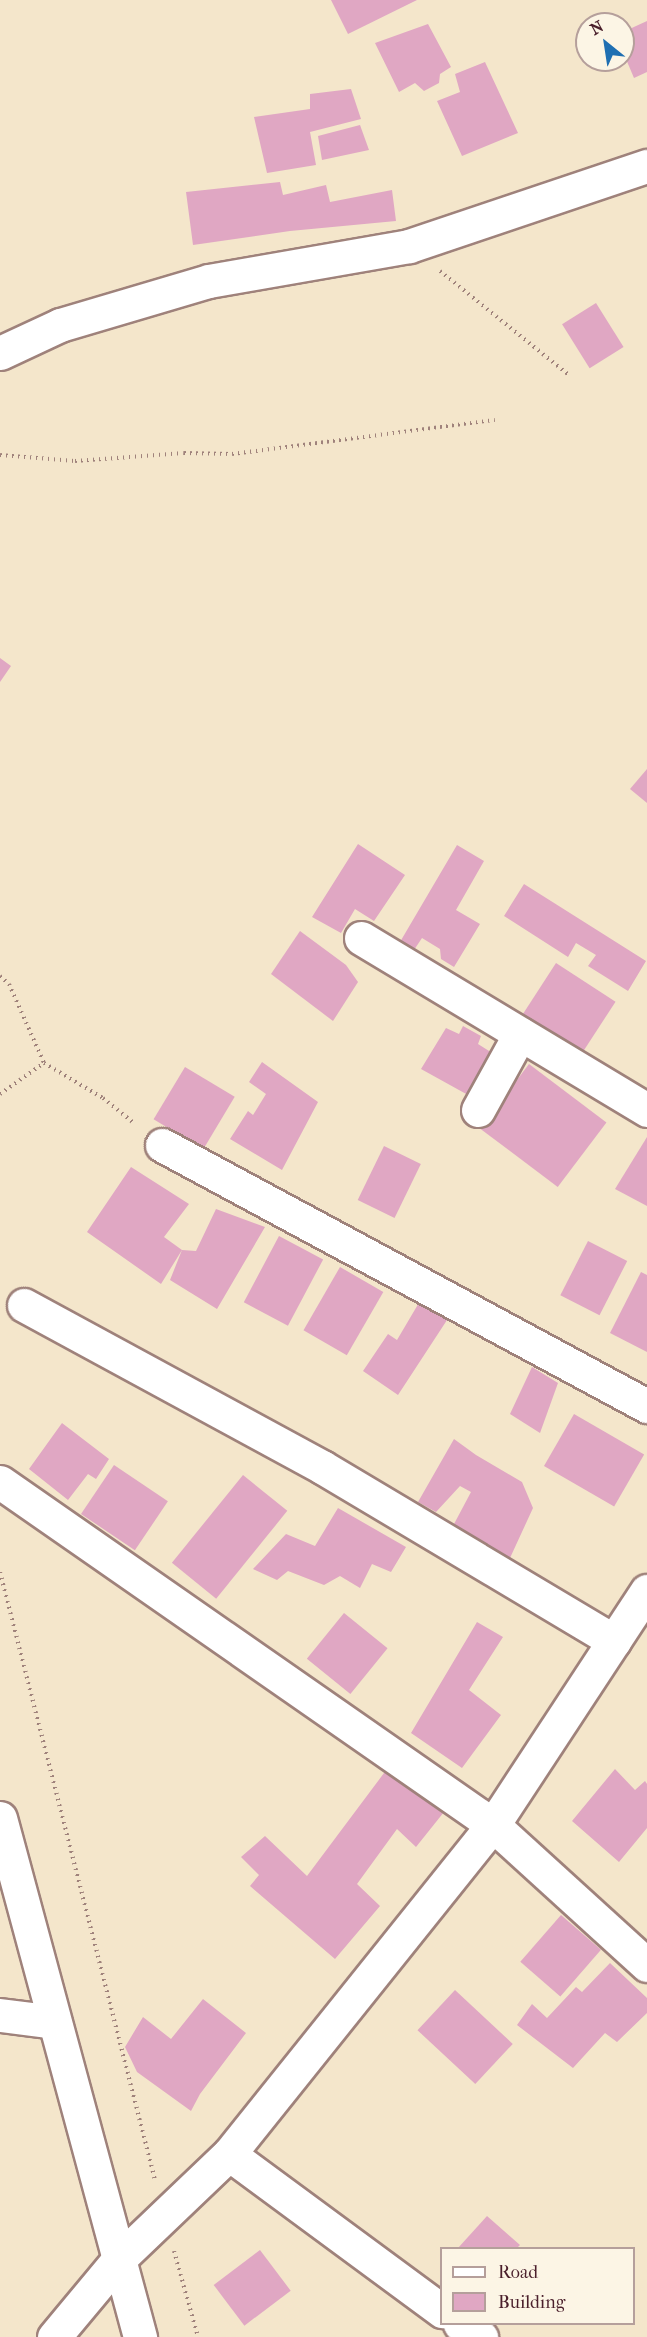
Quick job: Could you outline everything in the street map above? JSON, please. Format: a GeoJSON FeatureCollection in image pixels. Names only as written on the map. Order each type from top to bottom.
{"type":"FeatureCollection","features":[{"type":"Feature","properties":{"kind":"street"},"geometry":{"type":"LineString","coordinates":[[0,353],[60,325],[209,281],[410,246],[647,166]]}},
{"type":"Feature","properties":{"kind":"street"},"geometry":{"type":"LineString","coordinates":[[361,938],[647,1110]]}},
{"type":"Feature","properties":{"kind":"street"},"geometry":{"type":"LineString","coordinates":[[478,1110],[520,1034]]}},
{"type":"Feature","properties":{"kind":"street"},"geometry":{"type":"LineString","coordinates":[[162,1145],[647,1406]]}},
{"type":"Feature","properties":{"kind":"street"},"geometry":{"type":"LineString","coordinates":[[24,1305],[322,1467],[614,1641]]}},
{"type":"Feature","properties":{"kind":"street"},"geometry":{"type":"LineString","coordinates":[[0,1482],[493,1825],[647,1965]]}},
{"type":"Feature","properties":{"kind":"street"},"geometry":{"type":"LineString","coordinates":[[54,2337],[119,2259],[163,2214],[229,2154],[493,1825],[647,1591]]}},
{"type":"Feature","properties":{"kind":"street"},"geometry":{"type":"LineString","coordinates":[[0,1818],[140,2337]]}},
{"type":"Feature","properties":{"kind":"street"},"geometry":{"type":"LineString","coordinates":[[0,2015],[55,2022]]}},
{"type":"Feature","properties":{"kind":"street"},"geometry":{"type":"LineString","coordinates":[[229,2154],[440,2310]]}},
{"type":"Feature","properties":{"kind":"street"},"geometry":{"type":"LineString","coordinates":[[462,2325],[481,2337]]}},
{"type":"Feature","properties":{"kind":"path"},"geometry":{"type":"LineString","coordinates":[[410,246],[570,376]]}},
{"type":"Feature","properties":{"kind":"path"},"geometry":{"type":"LineString","coordinates":[[0,455],[75,461],[184,453],[232,454],[495,420]]}},
{"type":"Feature","properties":{"kind":"path"},"geometry":{"type":"LineString","coordinates":[[0,976],[9,984],[44,1063],[103,1098],[162,1145]]}},
{"type":"Feature","properties":{"kind":"path"},"geometry":{"type":"LineString","coordinates":[[0,1094],[44,1063]]}},
{"type":"Feature","properties":{"kind":"path"},"geometry":{"type":"LineString","coordinates":[[0,1572],[163,2214],[198,2337]]}},
{"type":"Feature","properties":{"kind":"building"},"geometry":{"type":"Polygon","coordinates":[[[331,0],[417,0],[348,34],[331,0]]]}},
{"type":"Feature","properties":{"kind":"building"},"geometry":{"type":"Polygon","coordinates":[[[647,21],[647,72],[634,78],[631,72],[635,72],[635,26],[647,21]]]}},
{"type":"Feature","properties":{"kind":"building"},"geometry":{"type":"Polygon","coordinates":[[[428,24],[451,67],[440,74],[439,83],[424,91],[415,83],[399,92],[375,43],[428,24]]]}},
{"type":"Feature","properties":{"kind":"building"},"geometry":{"type":"Polygon","coordinates":[[[485,62],[518,133],[462,156],[437,101],[460,92],[455,74],[485,62]]]}},
{"type":"Feature","properties":{"kind":"building"},"geometry":{"type":"Polygon","coordinates":[[[351,89],[361,119],[310,132],[316,165],[267,173],[254,117],[310,109],[310,94],[351,89]]]}},
{"type":"Feature","properties":{"kind":"building"},"geometry":{"type":"Polygon","coordinates":[[[360,125],[369,150],[322,160],[318,136],[360,125]]]}},
{"type":"Feature","properties":{"kind":"building"},"geometry":{"type":"Polygon","coordinates":[[[280,182],[283,195],[326,185],[330,202],[392,190],[396,221],[290,231],[193,245],[186,192],[280,182]]]}},
{"type":"Feature","properties":{"kind":"building"},"geometry":{"type":"Polygon","coordinates":[[[596,303],[624,347],[590,368],[562,324],[596,303]]]}},
{"type":"Feature","properties":{"kind":"building"},"geometry":{"type":"Polygon","coordinates":[[[0,658],[11,666],[0,682],[0,658]]]}},
{"type":"Feature","properties":{"kind":"building"},"geometry":{"type":"Polygon","coordinates":[[[647,769],[647,803],[630,789],[647,769]]]}},
{"type":"Feature","properties":{"kind":"building"},"geometry":{"type":"Polygon","coordinates":[[[358,844],[405,875],[374,921],[355,909],[341,933],[312,917],[358,844]]]}},
{"type":"Feature","properties":{"kind":"building"},"geometry":{"type":"Polygon","coordinates":[[[457,845],[484,861],[456,910],[480,924],[454,967],[441,959],[440,949],[422,938],[414,950],[400,942],[457,845]]]}},
{"type":"Feature","properties":{"kind":"building"},"geometry":{"type":"Polygon","coordinates":[[[524,884],[646,961],[628,991],[588,966],[596,955],[576,943],[568,957],[504,916],[524,884]]]}},
{"type":"Feature","properties":{"kind":"building"},"geometry":{"type":"Polygon","coordinates":[[[300,931],[346,965],[358,982],[333,1021],[271,974],[300,931]]]}},
{"type":"Feature","properties":{"kind":"building"},"geometry":{"type":"Polygon","coordinates":[[[556,963],[616,1002],[581,1055],[521,1017],[556,963]]]}},
{"type":"Feature","properties":{"kind":"building"},"geometry":{"type":"Polygon","coordinates":[[[463,1026],[481,1036],[478,1044],[497,1056],[468,1095],[421,1069],[446,1028],[459,1034],[463,1026]]]}},
{"type":"Feature","properties":{"kind":"building"},"geometry":{"type":"Polygon","coordinates":[[[262,1062],[318,1102],[282,1170],[230,1139],[248,1111],[253,1115],[266,1094],[249,1082],[262,1062]]]}},
{"type":"Feature","properties":{"kind":"building"},"geometry":{"type":"Polygon","coordinates":[[[529,1064],[606,1122],[558,1187],[480,1129],[529,1064]]]}},
{"type":"Feature","properties":{"kind":"building"},"geometry":{"type":"Polygon","coordinates":[[[185,1067],[235,1097],[203,1149],[154,1119],[185,1067]]]}},
{"type":"Feature","properties":{"kind":"building"},"geometry":{"type":"Polygon","coordinates":[[[647,1137],[647,1206],[615,1189],[647,1137]]]}},
{"type":"Feature","properties":{"kind":"building"},"geometry":{"type":"Polygon","coordinates":[[[384,1146],[421,1164],[395,1218],[358,1200],[384,1146]]]}},
{"type":"Feature","properties":{"kind":"building"},"geometry":{"type":"Polygon","coordinates":[[[131,1167],[189,1204],[164,1237],[182,1250],[161,1284],[87,1232],[131,1167]]]}},
{"type":"Feature","properties":{"kind":"building"},"geometry":{"type":"Polygon","coordinates":[[[216,1209],[265,1227],[217,1309],[170,1280],[182,1250],[196,1251],[216,1209]]]}},
{"type":"Feature","properties":{"kind":"building"},"geometry":{"type":"Polygon","coordinates":[[[279,1236],[323,1259],[288,1326],[244,1302],[279,1236]]]}},
{"type":"Feature","properties":{"kind":"building"},"geometry":{"type":"Polygon","coordinates":[[[588,1241],[627,1261],[600,1315],[560,1295],[588,1241]]]}},
{"type":"Feature","properties":{"kind":"building"},"geometry":{"type":"Polygon","coordinates":[[[340,1267],[383,1292],[347,1355],[304,1330],[340,1267]]]}},
{"type":"Feature","properties":{"kind":"building"},"geometry":{"type":"Polygon","coordinates":[[[641,1272],[647,1275],[647,1352],[610,1333],[641,1272]]]}},
{"type":"Feature","properties":{"kind":"building"},"geometry":{"type":"Polygon","coordinates":[[[420,1301],[449,1317],[398,1395],[363,1371],[388,1334],[397,1340],[420,1301]]]}},
{"type":"Feature","properties":{"kind":"building"},"geometry":{"type":"Polygon","coordinates":[[[532,1367],[558,1383],[540,1433],[510,1414],[532,1367]]]}},
{"type":"Feature","properties":{"kind":"building"},"geometry":{"type":"Polygon","coordinates":[[[574,1414],[644,1454],[614,1506],[544,1466],[574,1414]]]}},
{"type":"Feature","properties":{"kind":"building"},"geometry":{"type":"Polygon","coordinates":[[[62,1423],[109,1459],[96,1479],[88,1474],[68,1500],[29,1469],[62,1423]]]}},
{"type":"Feature","properties":{"kind":"building"},"geometry":{"type":"Polygon","coordinates":[[[454,1439],[522,1482],[533,1508],[510,1558],[484,1550],[454,1524],[471,1492],[460,1486],[436,1512],[418,1502],[454,1439]]]}},
{"type":"Feature","properties":{"kind":"building"},"geometry":{"type":"Polygon","coordinates":[[[114,1465],[168,1501],[135,1550],[81,1514],[114,1465]]]}},
{"type":"Feature","properties":{"kind":"building"},"geometry":{"type":"Polygon","coordinates":[[[243,1475],[287,1511],[216,1599],[172,1563],[243,1475]]]}},
{"type":"Feature","properties":{"kind":"building"},"geometry":{"type":"Polygon","coordinates":[[[338,1508],[406,1547],[391,1572],[372,1564],[360,1588],[340,1576],[324,1585],[288,1571],[277,1580],[253,1569],[286,1534],[315,1546],[338,1508]]]}},
{"type":"Feature","properties":{"kind":"building"},"geometry":{"type":"Polygon","coordinates":[[[344,1613],[388,1648],[350,1694],[307,1659],[344,1613]]]}},
{"type":"Feature","properties":{"kind":"building"},"geometry":{"type":"Polygon","coordinates":[[[477,1622],[503,1637],[469,1690],[501,1715],[462,1768],[411,1733],[477,1622]]]}},
{"type":"Feature","properties":{"kind":"building"},"geometry":{"type":"Polygon","coordinates":[[[390,1765],[444,1812],[416,1847],[397,1829],[357,1884],[380,1906],[335,1959],[250,1886],[259,1875],[241,1857],[265,1836],[307,1876],[390,1765]]]}},
{"type":"Feature","properties":{"kind":"building"},"geometry":{"type":"Polygon","coordinates":[[[615,1769],[635,1790],[645,1781],[647,1784],[647,1828],[619,1862],[572,1821],[615,1769]]]}},
{"type":"Feature","properties":{"kind":"building"},"geometry":{"type":"Polygon","coordinates":[[[561,1915],[601,1950],[560,1997],[520,1962],[561,1915]]]}},
{"type":"Feature","properties":{"kind":"building"},"geometry":{"type":"Polygon","coordinates":[[[610,1963],[647,1998],[647,2013],[617,2042],[605,2033],[573,2068],[517,2025],[532,2004],[547,2018],[576,1987],[582,1992],[610,1963]]]}},
{"type":"Feature","properties":{"kind":"building"},"geometry":{"type":"Polygon","coordinates":[[[455,1990],[513,2044],[475,2084],[417,2030],[455,1990]]]}},
{"type":"Feature","properties":{"kind":"building"},"geometry":{"type":"Polygon","coordinates":[[[203,1999],[246,2033],[200,2094],[191,2111],[137,2072],[125,2047],[143,2017],[171,2039],[203,1999]]]}},
{"type":"Feature","properties":{"kind":"building"},"geometry":{"type":"Polygon","coordinates":[[[487,2216],[520,2245],[518,2247],[459,2247],[487,2216]]]}},
{"type":"Feature","properties":{"kind":"building"},"geometry":{"type":"Polygon","coordinates":[[[260,2250],[291,2291],[244,2326],[214,2285],[260,2250]]]}}]}
